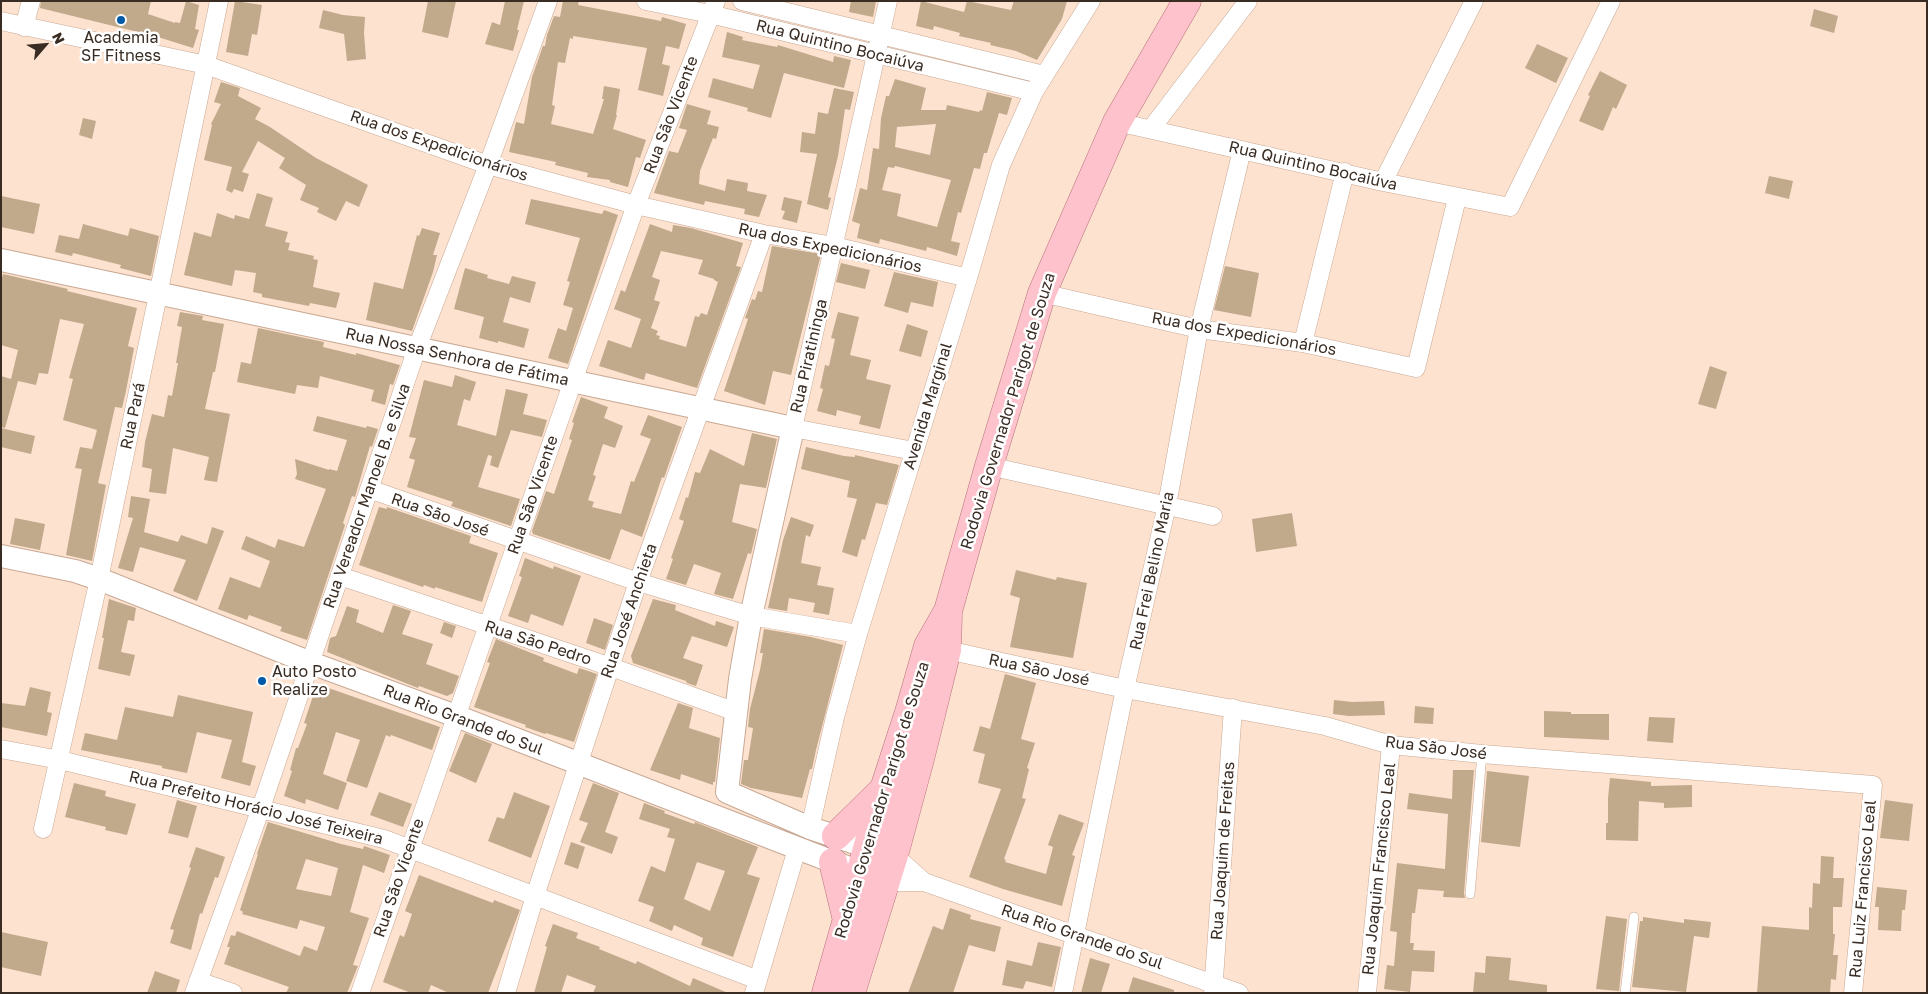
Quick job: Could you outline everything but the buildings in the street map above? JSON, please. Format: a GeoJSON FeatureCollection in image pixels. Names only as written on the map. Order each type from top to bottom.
{"type":"FeatureCollection","features":[{"type":"Feature","properties":{"kind":"main road","name":"Rodovia Governador Parigot de Souza"},"geometry":{"type":"LineString","coordinates":[[826,993],[884,789],[928,646],[948,611],[989,466],[1042,293],[1117,122],[1187,1]]}},
{"type":"Feature","properties":{"kind":"main road","name":"Rodovia Governador Parigot de Souza"},"geometry":{"type":"LineString","coordinates":[[851,993],[894,855],[920,759],[947,650],[948,611]]}},
{"type":"Feature","properties":{"kind":"main road"},"geometry":{"type":"LineString","coordinates":[[847,917],[826,842],[884,789]]}},
{"type":"Feature","properties":{"kind":"street"},"geometry":{"type":"LineString","coordinates":[[24,27],[30,1]]}},
{"type":"Feature","properties":{"kind":"street","name":"Rua Pará"},"geometry":{"type":"LineString","coordinates":[[43,829],[60,760],[99,579],[219,1]]}},
{"type":"Feature","properties":{"kind":"street","name":"Rua Vereador Manoel B. e Silva"},"geometry":{"type":"LineString","coordinates":[[196,987],[261,808],[417,348],[488,165],[548,1]]}},
{"type":"Feature","properties":{"kind":"street","name":"Rua Quintino Bocaiúva"},"geometry":{"type":"LineString","coordinates":[[646,1],[713,8],[876,55],[1034,92]]}},
{"type":"Feature","properties":{"kind":"street","name":"Rua Quintino Bocaiúva"},"geometry":{"type":"LineString","coordinates":[[742,1],[1044,75]]}},
{"type":"Feature","properties":{"kind":"street","name":"Rua Piratininga"},"geometry":{"type":"LineString","coordinates":[[826,842],[727,792],[736,712],[751,616],[888,1]]}},
{"type":"Feature","properties":{"kind":"street","name":"Avenida Marginal"},"geometry":{"type":"LineString","coordinates":[[826,842],[835,717],[858,634],[1001,165],[1034,92],[1091,1]]}},
{"type":"Feature","properties":{"kind":"street"},"geometry":{"type":"LineString","coordinates":[[1151,129],[1248,1]]}},
{"type":"Feature","properties":{"kind":"street"},"geometry":{"type":"LineString","coordinates":[[1383,182],[1474,1]]}},
{"type":"Feature","properties":{"kind":"street","name":"Rua Quintino Bocaiúva"},"geometry":{"type":"LineString","coordinates":[[1117,122],[1383,182],[1510,208],[1611,1]]}},
{"type":"Feature","properties":{"kind":"street","name":"Rua São Vicente"},"geometry":{"type":"LineString","coordinates":[[360,993],[636,205],[713,8]]}},
{"type":"Feature","properties":{"kind":"street","name":"Rua dos Expedicionários"},"geometry":{"type":"LineString","coordinates":[[1,22],[206,65],[488,165],[636,205],[764,234],[834,246],[968,278]]}},
{"type":"Feature","properties":{"kind":"street","name":"Rua Frei Belino Maria"},"geometry":{"type":"LineString","coordinates":[[1062,993],[1125,689],[1167,505],[1199,329],[1242,150]]}},
{"type":"Feature","properties":{"kind":"street"},"geometry":{"type":"LineString","coordinates":[[1303,343],[1345,172]]}},
{"type":"Feature","properties":{"kind":"street","name":"Rua dos Expedicionários"},"geometry":{"type":"LineString","coordinates":[[1042,293],[1199,329],[1303,343],[1416,368],[1457,198]]}},
{"type":"Feature","properties":{"kind":"street","name":"Rua José Anchieta"},"geometry":{"type":"LineString","coordinates":[[506,993],[534,896],[638,582],[764,234]]}},
{"type":"Feature","properties":{"kind":"street","name":"Rua Nossa Senhora de Fátima"},"geometry":{"type":"LineString","coordinates":[[1,260],[793,428],[914,451]]}},
{"type":"Feature","properties":{"kind":"street"},"geometry":{"type":"LineString","coordinates":[[989,466],[1213,516]]}},
{"type":"Feature","properties":{"kind":"street","name":"Rua São José"},"geometry":{"type":"LineString","coordinates":[[369,490],[638,582],[751,616],[858,634]]}},
{"type":"Feature","properties":{"kind":"street","name":"Rua Rio Grande do Sul"},"geometry":{"type":"LineString","coordinates":[[1,556],[76,571],[99,579],[311,663],[456,716],[797,849],[826,842],[860,873],[885,882],[924,882],[1075,935],[1213,988],[1239,993]]}},
{"type":"Feature","properties":{"kind":"street","name":"Rua São Pedro"},"geometry":{"type":"LineString","coordinates":[[340,576],[611,667],[736,712]]}},
{"type":"Feature","properties":{"kind":"street","name":"Rua São José"},"geometry":{"type":"LineString","coordinates":[[947,650],[1125,689],[1325,726],[1391,745],[1873,785]]}},
{"type":"Feature","properties":{"kind":"street","name":"Rua Joaquim de Freitas"},"geometry":{"type":"LineString","coordinates":[[1213,988],[1233,708]]}},
{"type":"Feature","properties":{"kind":"street","name":"Rua Joaquim Francisco Leal"},"geometry":{"type":"LineString","coordinates":[[1366,993],[1391,745]]}},
{"type":"Feature","properties":{"kind":"street","name":"Rua Prefeito Horácio José Teixeira"},"geometry":{"type":"LineString","coordinates":[[1,749],[60,760],[384,839],[534,896],[756,986]]}},
{"type":"Feature","properties":{"kind":"street","name":"Rua Luiz Francisco Leal"},"geometry":{"type":"LineString","coordinates":[[1853,993],[1873,785]]}},
{"type":"Feature","properties":{"kind":"street"},"geometry":{"type":"LineString","coordinates":[[826,842],[868,847],[894,855]]}},
{"type":"Feature","properties":{"kind":"street"},"geometry":{"type":"LineString","coordinates":[[756,986],[797,849]]}},
{"type":"Feature","properties":{"kind":"street","name":"Rua Rio Grande do Sul"},"geometry":{"type":"LineString","coordinates":[[894,855],[924,882]]}},
{"type":"Feature","properties":{"kind":"street"},"geometry":{"type":"LineString","coordinates":[[196,987],[233,993]]}},
{"type":"Feature","properties":{"kind":"lane"},"geometry":{"type":"LineString","coordinates":[[1470,894],[1482,754]]}},
{"type":"Feature","properties":{"kind":"lane"},"geometry":{"type":"LineString","coordinates":[[1625,993],[1634,918]]}},
{"type":"Feature","properties":{"kind":"place","name":"Academia SF Fitness"},"geometry":{"type":"Point","coordinates":[121,20]}},
{"type":"Feature","properties":{"kind":"place","name":"Auto Posto Realize"},"geometry":{"type":"Point","coordinates":[262,681]}}]}
